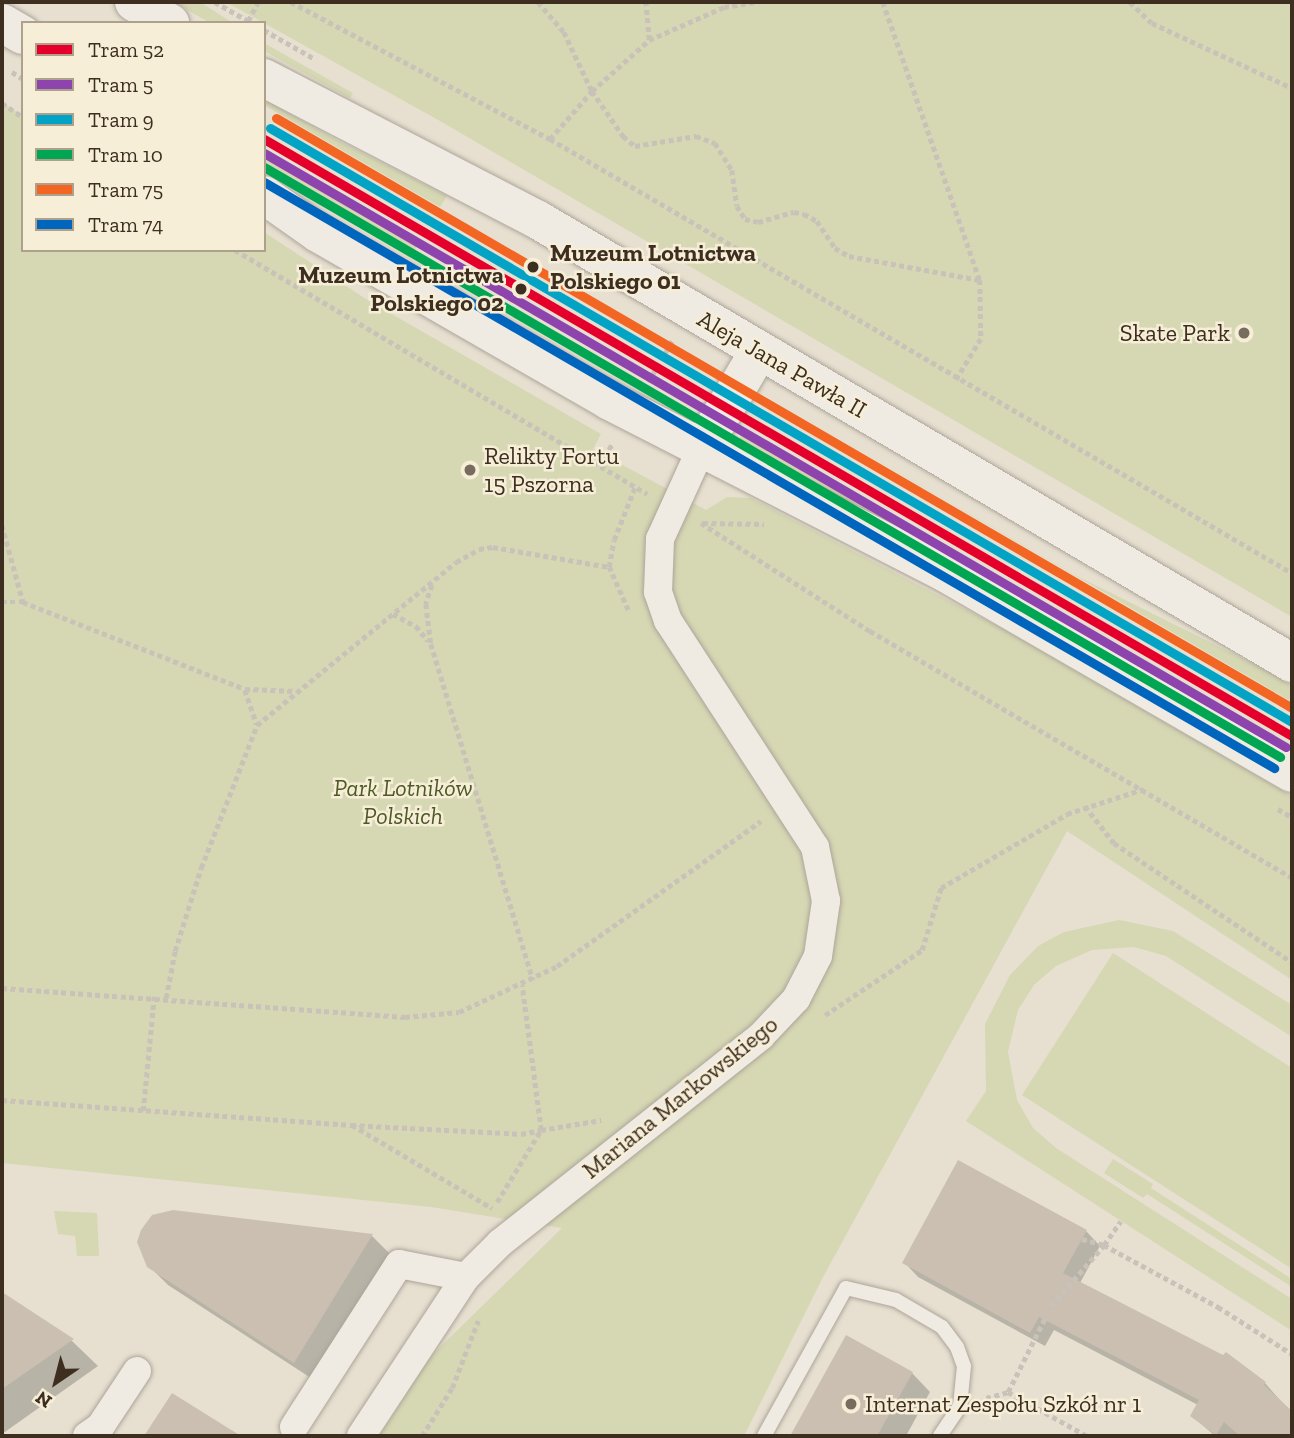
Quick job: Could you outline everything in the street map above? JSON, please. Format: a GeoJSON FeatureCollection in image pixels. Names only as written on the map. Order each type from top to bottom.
{"type":"FeatureCollection","features":[{"type":"Feature","properties":{"kind":"main road"},"geometry":{"type":"LineString","coordinates":[[134,2],[167,21]]}},
{"type":"Feature","properties":{"kind":"main road"},"geometry":{"type":"LineString","coordinates":[[2,23],[21,35]]}},
{"type":"Feature","properties":{"kind":"main road","name":"Aleja Jana Pawła II"},"geometry":{"type":"LineString","coordinates":[[266,79],[538,220],[1292,663]]}},
{"type":"Feature","properties":{"kind":"main road"},"geometry":{"type":"LineString","coordinates":[[266,196],[317,233],[608,400],[944,572],[1292,773]]}},
{"type":"Feature","properties":{"kind":"main road"},"geometry":{"type":"LineString","coordinates":[[701,449],[759,351]]}},
{"type":"Feature","properties":{"kind":"street","name":"Mariana Markowskiego"},"geometry":{"type":"LineString","coordinates":[[361,1436],[466,1277],[499,1243],[761,1036],[796,999],[818,956],[827,901],[814,847],[675,631],[658,592],[660,540],[701,449]]}},
{"type":"Feature","properties":{"kind":"street"},"geometry":{"type":"LineString","coordinates":[[295,1427],[399,1264],[466,1277]]}},
{"type":"Feature","properties":{"kind":"street"},"geometry":{"type":"LineString","coordinates":[[87,1436],[100,1427],[137,1371]]}},
{"type":"Feature","properties":{"kind":"lane"},"geometry":{"type":"LineString","coordinates":[[765,1436],[846,1288],[896,1300],[942,1327],[964,1366],[960,1406],[940,1436]]}},
{"type":"Feature","properties":{"kind":"path"},"geometry":{"type":"LineString","coordinates":[[215,2],[248,21]]}},
{"type":"Feature","properties":{"kind":"path"},"geometry":{"type":"LineString","coordinates":[[250,21],[258,2]]}},
{"type":"Feature","properties":{"kind":"path"},"geometry":{"type":"LineString","coordinates":[[291,2],[550,139],[956,380],[1292,573]]}},
{"type":"Feature","properties":{"kind":"path"},"geometry":{"type":"LineString","coordinates":[[538,2],[564,32],[592,91],[635,146],[696,136],[715,143],[732,170],[737,206],[745,219],[758,222],[794,212],[804,214],[817,221],[835,248],[849,256],[980,279]]}},
{"type":"Feature","properties":{"kind":"path"},"geometry":{"type":"LineString","coordinates":[[646,2],[649,40]]}},
{"type":"Feature","properties":{"kind":"path"},"geometry":{"type":"LineString","coordinates":[[550,139],[592,91],[649,40],[724,7],[755,2]]}},
{"type":"Feature","properties":{"kind":"path"},"geometry":{"type":"LineString","coordinates":[[883,2],[980,279],[981,339],[956,380]]}},
{"type":"Feature","properties":{"kind":"path"},"geometry":{"type":"LineString","coordinates":[[1129,2],[1152,23],[1292,88]]}},
{"type":"Feature","properties":{"kind":"path"},"geometry":{"type":"LineString","coordinates":[[2,103],[21,116]]}},
{"type":"Feature","properties":{"kind":"path"},"geometry":{"type":"LineString","coordinates":[[239,252],[600,464],[653,498]]}},
{"type":"Feature","properties":{"kind":"path"},"geometry":{"type":"LineString","coordinates":[[645,388],[674,337]]}},
{"type":"Feature","properties":{"kind":"path"},"geometry":{"type":"LineString","coordinates":[[600,464],[615,439]]}},
{"type":"Feature","properties":{"kind":"path"},"geometry":{"type":"LineString","coordinates":[[630,613],[609,567],[618,527],[635,487]]}},
{"type":"Feature","properties":{"kind":"path"},"geometry":{"type":"LineString","coordinates":[[701,523],[870,631],[1292,878]]}},
{"type":"Feature","properties":{"kind":"path"},"geometry":{"type":"LineString","coordinates":[[2,525],[23,603]]}},
{"type":"Feature","properties":{"kind":"path"},"geometry":{"type":"LineString","coordinates":[[166,998],[175,951],[201,868],[257,725],[469,554],[493,547],[609,567]]}},
{"type":"Feature","properties":{"kind":"path"},"geometry":{"type":"LineString","coordinates":[[433,582],[426,604],[431,644],[533,980]]}},
{"type":"Feature","properties":{"kind":"path"},"geometry":{"type":"LineString","coordinates":[[2,602],[23,603],[245,689],[297,691]]}},
{"type":"Feature","properties":{"kind":"path"},"geometry":{"type":"LineString","coordinates":[[393,614],[416,626],[431,644]]}},
{"type":"Feature","properties":{"kind":"path"},"geometry":{"type":"LineString","coordinates":[[245,689],[257,725]]}},
{"type":"Feature","properties":{"kind":"path"},"geometry":{"type":"LineString","coordinates":[[1085,806],[1114,843],[1292,962]]}},
{"type":"Feature","properties":{"kind":"path"},"geometry":{"type":"LineString","coordinates":[[2,988],[434,1016],[485,1003],[533,980],[767,817]]}},
{"type":"Feature","properties":{"kind":"path"},"geometry":{"type":"LineString","coordinates":[[488,1217],[541,1130],[522,985]]}},
{"type":"Feature","properties":{"kind":"path"},"geometry":{"type":"LineString","coordinates":[[143,1111],[154,997]]}},
{"type":"Feature","properties":{"kind":"path"},"geometry":{"type":"LineString","coordinates":[[2,1100],[351,1125],[521,1134],[610,1117]]}},
{"type":"Feature","properties":{"kind":"path"},"geometry":{"type":"LineString","coordinates":[[351,1125],[493,1209]]}},
{"type":"Feature","properties":{"kind":"path"},"geometry":{"type":"LineString","coordinates":[[1051,1306],[1104,1245],[1121,1221]]}},
{"type":"Feature","properties":{"kind":"path"},"geometry":{"type":"LineString","coordinates":[[1082,1239],[1104,1245],[1218,1307],[1292,1354]]}},
{"type":"Feature","properties":{"kind":"path"},"geometry":{"type":"LineString","coordinates":[[422,1436],[452,1388],[482,1311]]}},
{"type":"Feature","properties":{"kind":"path"},"geometry":{"type":"LineString","coordinates":[[1008,1392],[1046,1316]]}},
{"type":"Feature","properties":{"kind":"path"},"geometry":{"type":"LineString","coordinates":[[960,1406],[1008,1392],[1087,1436]]}},
{"type":"Feature","properties":{"kind":"green space"},"geometry":{"type":"Polygon","coordinates":[[[174,2],[200,2],[230,21],[207,21],[174,2]]]}},
{"type":"Feature","properties":{"kind":"green space"},"geometry":{"type":"Polygon","coordinates":[[[226,2],[1292,2],[1292,617],[440,121],[266,24],[266,21],[260,21],[226,2]]]}},
{"type":"Feature","properties":{"kind":"green space"},"geometry":{"type":"Polygon","coordinates":[[[266,44],[353,93],[350,98],[266,52],[266,44]]]}},
{"type":"Feature","properties":{"kind":"green space"},"geometry":{"type":"Polygon","coordinates":[[[266,100],[447,196],[440,207],[266,106],[266,100]]]}},
{"type":"Feature","properties":{"kind":"green space","name":"Park Lotników Polskich"},"geometry":{"type":"Polygon","coordinates":[[[2,103],[21,114],[21,252],[266,252],[266,233],[369,301],[601,434],[593,449],[706,510],[727,497],[751,498],[1007,631],[1292,796],[1292,980],[1067,831],[822,1279],[744,1436],[379,1436],[430,1357],[562,1228],[431,1207],[2,1163],[2,103]]]}},
{"type":"Feature","properties":{"kind":"green space"},"geometry":{"type":"Polygon","coordinates":[[[266,151],[420,241],[410,258],[266,165],[266,151]]]}},
{"type":"Feature","properties":{"kind":"green space"},"geometry":{"type":"Polygon","coordinates":[[[774,400],[1075,575],[1264,669],[1292,686],[1292,702],[774,400]]]}},
{"type":"Feature","properties":{"kind":"green space"},"geometry":{"type":"Polygon","coordinates":[[[741,426],[1292,747],[1292,751],[948,552],[754,455],[740,439],[741,426]]]}},
{"type":"Feature","properties":{"kind":"green space"},"geometry":{"type":"Polygon","coordinates":[[[1119,920],[1173,931],[1292,1005],[1292,1037],[1166,956],[1134,947],[1092,950],[1056,966],[1034,985],[1018,1010],[1008,1052],[1017,1100],[1033,1128],[1056,1148],[1292,1299],[1292,1331],[966,1121],[986,1091],[985,1024],[1010,975],[1038,946],[1064,932],[1119,920]]]}},
{"type":"Feature","properties":{"kind":"green space"},"geometry":{"type":"Polygon","coordinates":[[[1113,953],[1292,1068],[1292,1269],[1022,1095],[1113,953]]]}},
{"type":"Feature","properties":{"kind":"green space"},"geometry":{"type":"Polygon","coordinates":[[[1113,1159],[1153,1184],[1151,1188],[1292,1279],[1292,1287],[1147,1194],[1143,1198],[1104,1173],[1113,1159]]]}},
{"type":"Feature","properties":{"kind":"green space"},"geometry":{"type":"Polygon","coordinates":[[[54,1211],[97,1213],[99,1256],[77,1256],[75,1236],[58,1234],[54,1211]]]}},
{"type":"Feature","properties":{"kind":"building"},"geometry":{"type":"Polygon","coordinates":[[[958,1160],[1087,1230],[1063,1273],[1223,1355],[1226,1352],[1266,1382],[1264,1385],[1292,1411],[1292,1436],[1240,1436],[1224,1422],[1216,1435],[1190,1416],[1199,1400],[1039,1317],[1030,1333],[902,1263],[958,1160]]]}},
{"type":"Feature","properties":{"kind":"building"},"geometry":{"type":"Polygon","coordinates":[[[173,1210],[373,1234],[294,1363],[147,1267],[137,1242],[141,1230],[152,1215],[173,1210]]]}},
{"type":"Feature","properties":{"kind":"building"},"geometry":{"type":"Polygon","coordinates":[[[2,1292],[74,1339],[2,1389],[2,1292]]]}},
{"type":"Feature","properties":{"kind":"building","name":"Internat Zespołu Szkół nr 1"},"geometry":{"type":"Polygon","coordinates":[[[846,1335],[913,1372],[877,1436],[790,1436],[846,1335]]]}},
{"type":"Feature","properties":{"kind":"building"},"geometry":{"type":"Polygon","coordinates":[[[172,1393],[241,1436],[144,1436],[172,1393]]]}},
{"type":"Feature","properties":{"kind":"tram line","name":"75"},"geometry":{"type":"LineString","coordinates":[[276,118],[1292,708]]}},
{"type":"Feature","properties":{"kind":"tram line","name":"9"},"geometry":{"type":"LineString","coordinates":[[270,128],[1292,722]]}},
{"type":"Feature","properties":{"kind":"tram line","name":"52"},"geometry":{"type":"LineString","coordinates":[[266,140],[1292,736]]}},
{"type":"Feature","properties":{"kind":"tram line","name":"5"},"geometry":{"type":"LineString","coordinates":[[266,154],[1286,747]]}},
{"type":"Feature","properties":{"kind":"tram line","name":"10"},"geometry":{"type":"LineString","coordinates":[[266,168],[1280,757]]}},
{"type":"Feature","properties":{"kind":"tram line","name":"74"},"geometry":{"type":"LineString","coordinates":[[266,183],[1274,768]]}},
{"type":"Feature","properties":{"kind":"place","name":"Muzeum Lotnictwa Polskiego 01"},"geometry":{"type":"Point","coordinates":[533,267]}},
{"type":"Feature","properties":{"kind":"place","name":"Muzeum Lotnictwa Polskiego 02"},"geometry":{"type":"Point","coordinates":[521,289]}},
{"type":"Feature","properties":{"kind":"place","name":"Skate Park"},"geometry":{"type":"Point","coordinates":[1244,333]}},
{"type":"Feature","properties":{"kind":"place","name":"Relikty Fortu 15 Pszorna"},"geometry":{"type":"Point","coordinates":[470,470]}},
{"type":"Feature","properties":{"kind":"place","name":"Internat Zespołu Szkół nr 1"},"geometry":{"type":"Point","coordinates":[851,1404]}}]}
